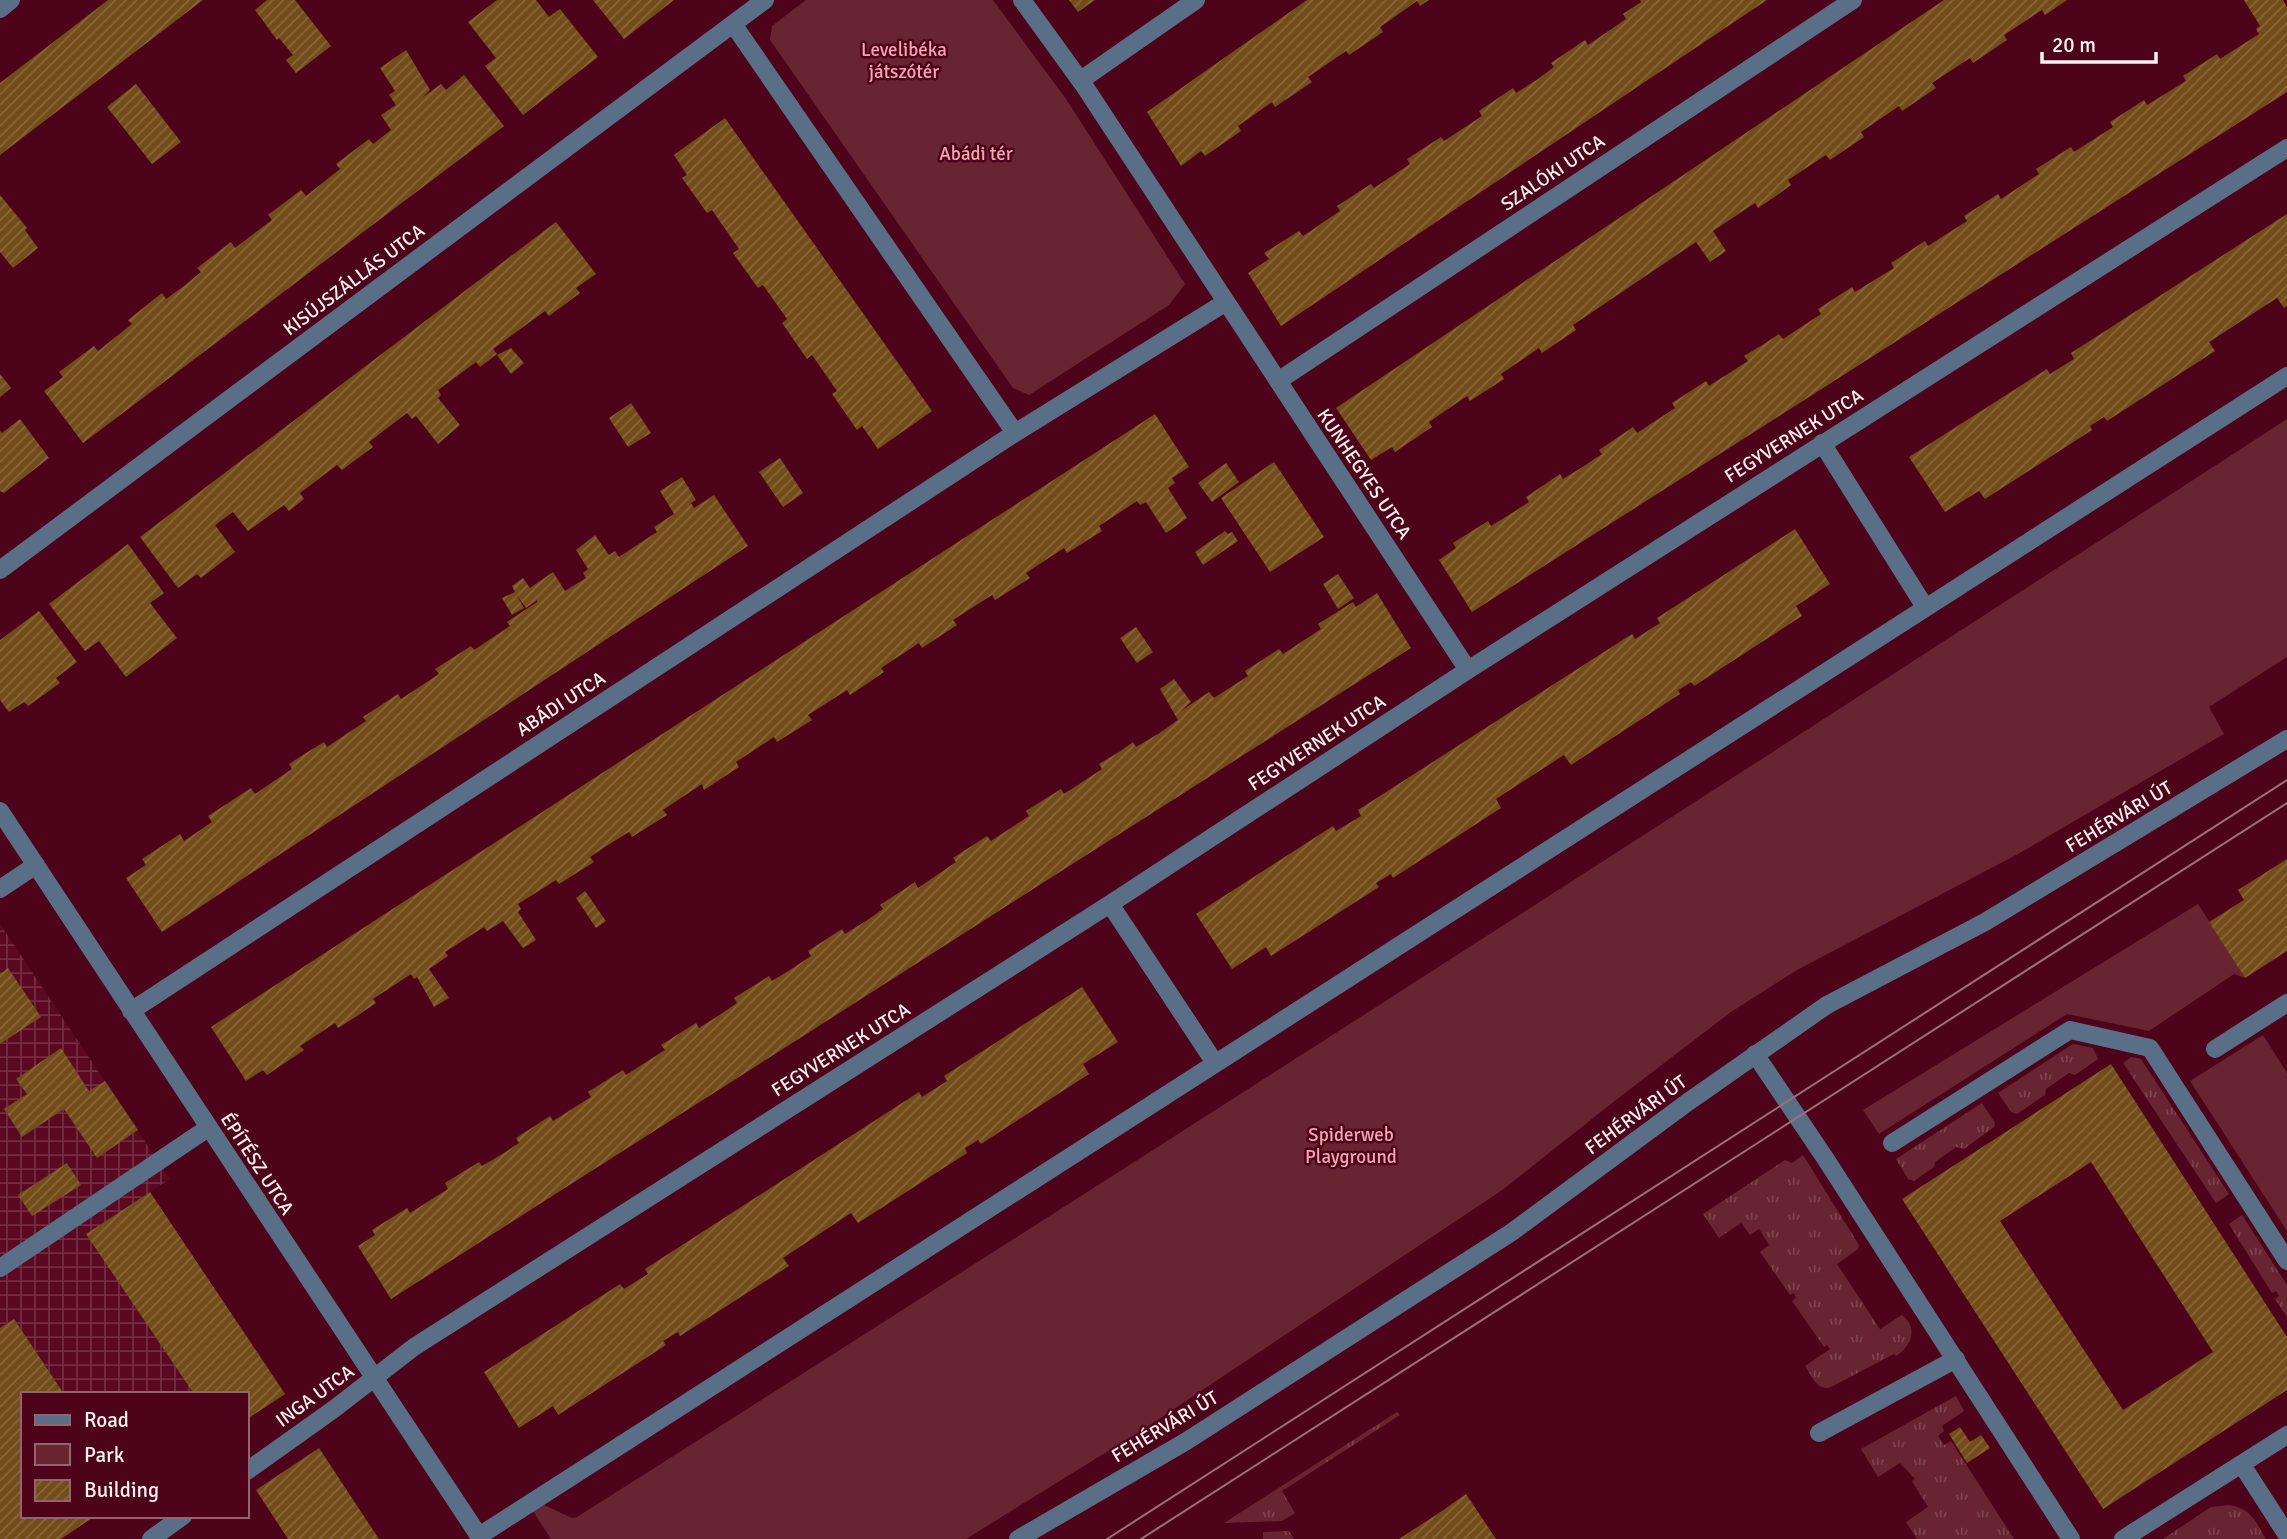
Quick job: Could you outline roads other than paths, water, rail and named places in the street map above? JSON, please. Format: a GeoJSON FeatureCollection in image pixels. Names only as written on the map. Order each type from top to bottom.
{"type":"FeatureCollection","features":[{"type":"Feature","properties":{"kind":"street"},"geometry":{"type":"LineString","coordinates":[[0,9],[11,0]]}},
{"type":"Feature","properties":{"kind":"street"},"geometry":{"type":"LineString","coordinates":[[765,0],[733,24],[1015,433],[1226,302],[1081,80],[1022,0]]}},
{"type":"Feature","properties":{"kind":"street"},"geometry":{"type":"LineString","coordinates":[[1081,80],[1196,0]]}},
{"type":"Feature","properties":{"kind":"street","name":"SZALÓKI UTCA"},"geometry":{"type":"LineString","coordinates":[[1278,381],[1853,0]]}},
{"type":"Feature","properties":{"kind":"street","name":"KISÚJSZÁLLÁS UTCA"},"geometry":{"type":"LineString","coordinates":[[0,570],[733,24]]}},
{"type":"Feature","properties":{"kind":"street","name":"FEGYVERNEK UTCA"},"geometry":{"type":"LineString","coordinates":[[374,1379],[436,1333],[1110,904],[1822,443],[2287,148]]}},
{"type":"Feature","properties":{"kind":"street","name":"KUNHEGYES UTCA"},"geometry":{"type":"LineString","coordinates":[[1226,302],[1468,670]]}},
{"type":"Feature","properties":{"kind":"street"},"geometry":{"type":"LineString","coordinates":[[480,1537],[2287,376]]}},
{"type":"Feature","properties":{"kind":"street","name":"ABÁDI UTCA"},"geometry":{"type":"LineString","coordinates":[[131,1010],[1015,433]]}},
{"type":"Feature","properties":{"kind":"street"},"geometry":{"type":"LineString","coordinates":[[1822,443],[1926,607]]}},
{"type":"Feature","properties":{"kind":"street","name":"FEHÉRVÁRI ÚT"},"geometry":{"type":"LineString","coordinates":[[1018,1539],[1185,1442],[1512,1232],[1755,1054],[1827,1005],[1985,922],[2287,739]]}},
{"type":"Feature","properties":{"kind":"street","name":"ÉPÍTÉSZ UTCA"},"geometry":{"type":"LineString","coordinates":[[0,811],[480,1537]]}},
{"type":"Feature","properties":{"kind":"street"},"geometry":{"type":"LineString","coordinates":[[0,889],[36,865]]}},
{"type":"Feature","properties":{"kind":"street"},"geometry":{"type":"LineString","coordinates":[[1110,904],[1214,1063]]}},
{"type":"Feature","properties":{"kind":"street"},"geometry":{"type":"LineString","coordinates":[[2215,1049],[2287,1003]]}},
{"type":"Feature","properties":{"kind":"street"},"geometry":{"type":"LineString","coordinates":[[1892,1143],[2070,1030],[2150,1048],[2287,1261]]}},
{"type":"Feature","properties":{"kind":"street"},"geometry":{"type":"LineString","coordinates":[[1755,1054],[2071,1539]]}},
{"type":"Feature","properties":{"kind":"street"},"geometry":{"type":"LineString","coordinates":[[0,1268],[208,1128]]}},
{"type":"Feature","properties":{"kind":"street"},"geometry":{"type":"LineString","coordinates":[[1819,1433],[1956,1359]]}},
{"type":"Feature","properties":{"kind":"street","name":"INGA UTCA"},"geometry":{"type":"LineString","coordinates":[[248,1470],[374,1379]]}},
{"type":"Feature","properties":{"kind":"street"},"geometry":{"type":"LineString","coordinates":[[2123,1539],[2287,1435]]}},
{"type":"Feature","properties":{"kind":"street"},"geometry":{"type":"LineString","coordinates":[[2242,1465],[2287,1535]]}},
{"type":"Feature","properties":{"kind":"street"},"geometry":{"type":"LineString","coordinates":[[151,1539],[180,1518]]}},
{"type":"Feature","properties":{"kind":"tram line"},"geometry":{"type":"LineString","coordinates":[[1107,1539],[2287,780]]}},
{"type":"Feature","properties":{"kind":"tram line"},"geometry":{"type":"LineString","coordinates":[[1141,1539],[2287,803]]}},
{"type":"Feature","properties":{"kind":"park label","name":"Levelibéka játszótér"},"geometry":{"type":"Point","coordinates":[904,61]}},
{"type":"Feature","properties":{"kind":"park label","name":"Abádi tér"},"geometry":{"type":"Point","coordinates":[976,154]}},
{"type":"Feature","properties":{"kind":"park label","name":"Spiderweb Playground"},"geometry":{"type":"Point","coordinates":[1351,1146]}}]}
